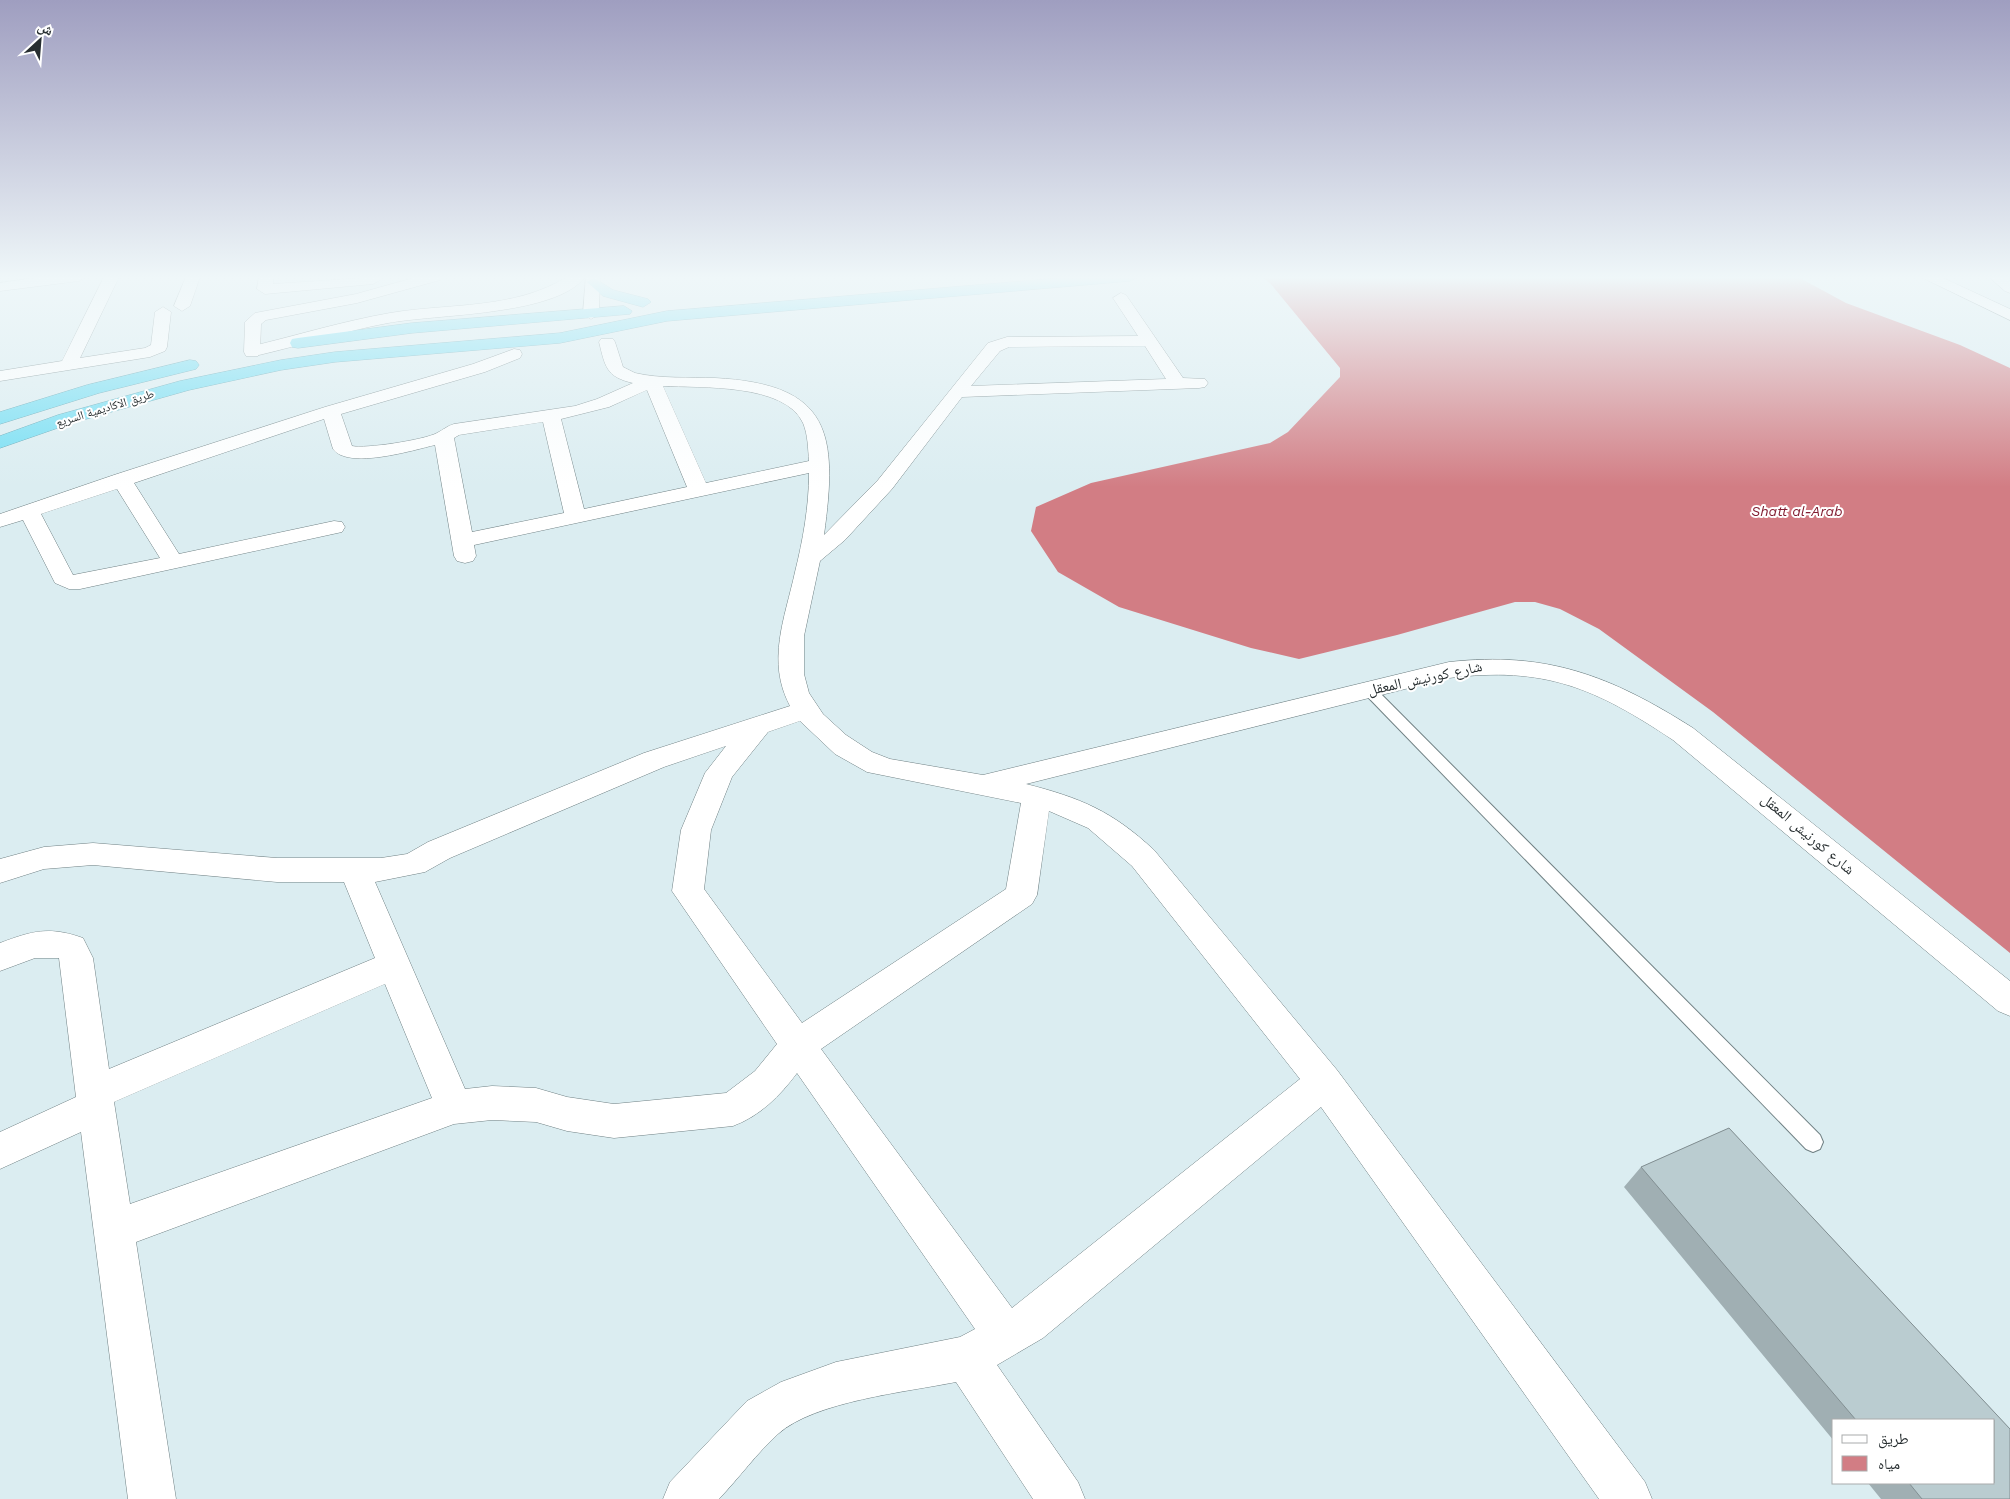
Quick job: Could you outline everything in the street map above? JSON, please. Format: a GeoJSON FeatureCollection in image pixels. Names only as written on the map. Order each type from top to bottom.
{"type":"FeatureCollection","features":[{"type":"Feature","properties":{"kind":"highway"},"geometry":{"type":"LineString","coordinates":[[234,356],[283,347]]}},
{"type":"Feature","properties":{"kind":"highway"},"geometry":{"type":"LineString","coordinates":[[335,357],[390,347]]}},
{"type":"Feature","properties":{"kind":"highway","name":"طريق الاكاديمية السريع"},"geometry":{"type":"LineString","coordinates":[[0,442],[73,417],[186,385],[250,370],[335,357],[454,347]]}},
{"type":"Feature","properties":{"kind":"highway"},"geometry":{"type":"LineString","coordinates":[[0,457],[159,408],[228,391],[322,376],[569,347]]}},
{"type":"Feature","properties":{"kind":"highway","name":"طريق الاكاديمية السريع"},"geometry":{"type":"LineString","coordinates":[[0,418],[93,389],[207,362]]}},
{"type":"Feature","properties":{"kind":"street"},"geometry":{"type":"LineString","coordinates":[[68,366],[77,347]]}},
{"type":"Feature","properties":{"kind":"street"},"geometry":{"type":"LineString","coordinates":[[0,376],[136,356],[159,347]]}},
{"type":"Feature","properties":{"kind":"street"},"geometry":{"type":"LineString","coordinates":[[256,347],[256,351],[272,347]]}},
{"type":"Feature","properties":{"kind":"street"},"geometry":{"type":"LineString","coordinates":[[609,347],[619,372],[632,377],[652,381],[769,390],[802,408],[812,419],[817,431],[820,465],[810,558],[789,643],[793,682],[806,710],[829,736],[849,752],[873,764],[1037,797],[1082,812],[1123,838],[1136,851],[1324,1082],[1628,1499]]}},
{"type":"Feature","properties":{"kind":"street"},"geometry":{"type":"LineString","coordinates":[[810,558],[834,539],[875,498],[991,350],[996,347]]}},
{"type":"Feature","properties":{"kind":"street"},"geometry":{"type":"LineString","coordinates":[[1155,347],[1178,384]]}},
{"type":"Feature","properties":{"kind":"street"},"geometry":{"type":"LineString","coordinates":[[0,521],[121,479],[331,411],[479,368],[514,354]]}},
{"type":"Feature","properties":{"kind":"street"},"geometry":{"type":"LineString","coordinates":[[331,411],[343,449],[352,453],[369,452],[444,437],[448,432],[458,429],[551,415],[603,403],[652,381]]}},
{"type":"Feature","properties":{"kind":"street"},"geometry":{"type":"LineString","coordinates":[[652,381],[699,491]]}},
{"type":"Feature","properties":{"kind":"street"},"geometry":{"type":"LineString","coordinates":[[958,392],[1199,383]]}},
{"type":"Feature","properties":{"kind":"street"},"geometry":{"type":"LineString","coordinates":[[551,415],[576,517]]}},
{"type":"Feature","properties":{"kind":"street"},"geometry":{"type":"LineString","coordinates":[[444,437],[463,548],[576,517],[820,465]]}},
{"type":"Feature","properties":{"kind":"street"},"geometry":{"type":"LineString","coordinates":[[121,479],[173,561]]}},
{"type":"Feature","properties":{"kind":"street"},"geometry":{"type":"LineString","coordinates":[[28,510],[63,580],[70,582],[80,582],[334,527]]}},
{"type":"Feature","properties":{"kind":"street","name":"شارع كورنيش المعقل"},"geometry":{"type":"LineString","coordinates":[[981,786],[1368,689],[1480,665],[1510,665],[1570,677],[1600,686],[1621,696],[1654,714],[1707,751],[2010,1001]]}},
{"type":"Feature","properties":{"kind":"street"},"geometry":{"type":"LineString","coordinates":[[0,871],[44,858],[93,854],[278,870],[381,870],[414,864],[438,850],[654,760],[806,710]]}},
{"type":"Feature","properties":{"kind":"street"},"geometry":{"type":"LineString","coordinates":[[759,725],[719,773],[696,830],[688,891],[1006,1337]]}},
{"type":"Feature","properties":{"kind":"street"},"geometry":{"type":"LineString","coordinates":[[115,1229],[454,1106],[492,1103],[536,1105],[567,1114],[614,1121],[733,1110],[768,1083],[798,1045],[1021,895],[1037,797]]}},
{"type":"Feature","properties":{"kind":"street"},"geometry":{"type":"LineString","coordinates":[[355,871],[454,1106]]}},
{"type":"Feature","properties":{"kind":"street"},"geometry":{"type":"LineString","coordinates":[[0,956],[39,943],[58,942],[71,947],[76,958],[94,1100],[115,1229],[152,1499]]}},
{"type":"Feature","properties":{"kind":"street"},"geometry":{"type":"LineString","coordinates":[[0,1151],[94,1100],[394,965]]}},
{"type":"Feature","properties":{"kind":"street"},"geometry":{"type":"LineString","coordinates":[[694,1496],[763,1417],[797,1398],[836,1384],[966,1358],[1028,1323],[1324,1082]]}},
{"type":"Feature","properties":{"kind":"street"},"geometry":{"type":"LineString","coordinates":[[966,1358],[1061,1499]]}},
{"type":"Feature","properties":{"kind":"lane"},"geometry":{"type":"LineString","coordinates":[[1368,689],[1813,1142]]}},
{"type":"Feature","properties":{"kind":"water","name":"Shatt al-Arab"},"geometry":{"type":"Polygon","coordinates":[[[1323,347],[1964,347],[2010,368],[2010,953],[1713,712],[1599,629],[1560,609],[1535,602],[1515,602],[1397,635],[1299,659],[1251,648],[1119,607],[1058,572],[1031,531],[1036,507],[1091,483],[1270,443],[1288,432],[1340,377],[1340,368],[1323,347]]]}},
{"type":"Feature","properties":{"kind":"building"},"geometry":{"type":"Polygon","coordinates":[[[1729,1128],[2010,1429],[2010,1499],[1922,1499],[1910,1484],[1995,1484],[1995,1419],[1855,1419],[1641,1167],[1729,1128]]]}}]}
